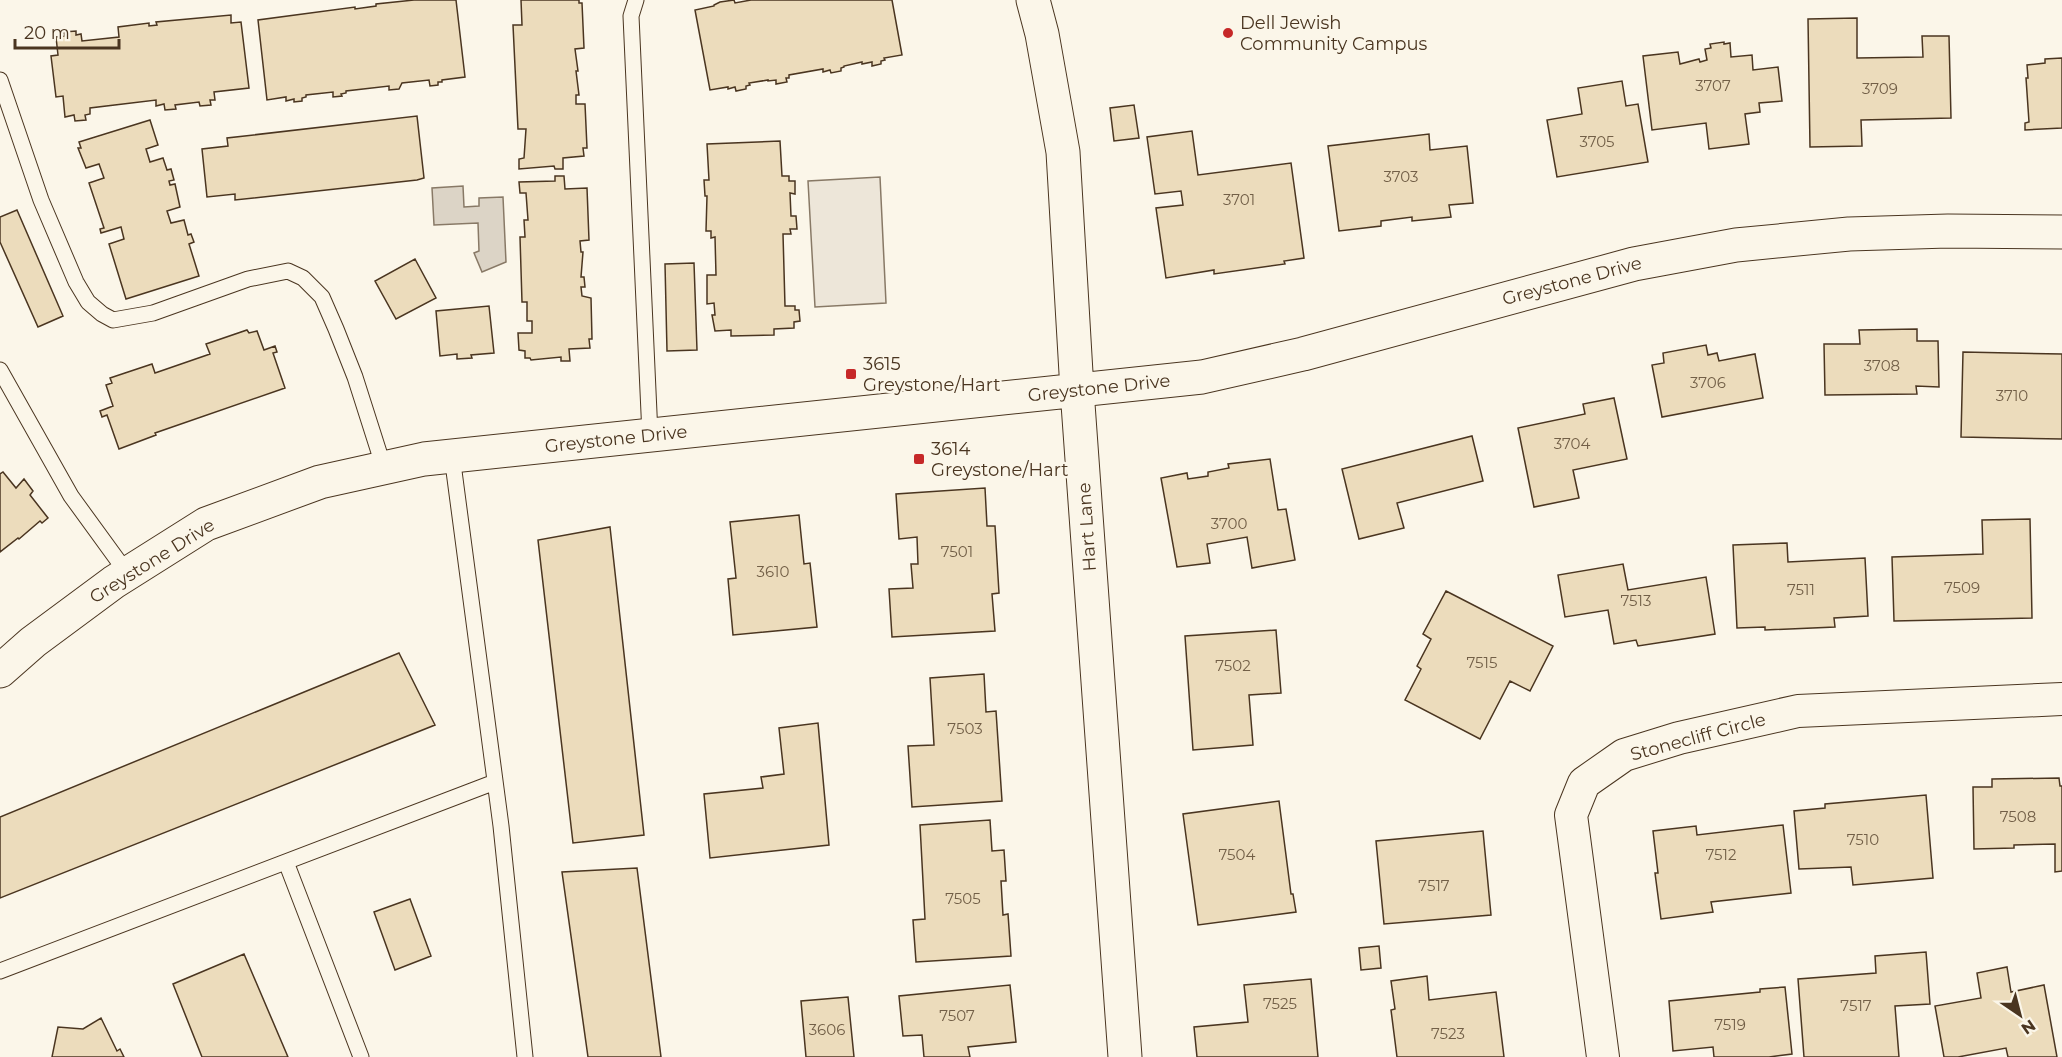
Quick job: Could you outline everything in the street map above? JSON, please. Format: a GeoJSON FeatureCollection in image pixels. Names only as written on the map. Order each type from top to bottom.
{"type":"FeatureCollection","features":[{"type":"Feature","properties":{"kind":"street","name":"Hart Lane"},"geometry":{"type":"LineString","coordinates":[[1033,0],[1042,34],[1063,152],[1077,390],[1125,1057]]}},
{"type":"Feature","properties":{"kind":"street","name":"Greystone Drive"},"geometry":{"type":"LineString","coordinates":[[0,671],[33,642],[127,573],[206,524],[320,482],[424,459],[1202,377],[1303,354],[1634,264],[1736,245],[1849,234],[1948,231],[2062,232]]}},
{"type":"Feature","properties":{"kind":"street","name":"Stonecliff Circle"},"geometry":{"type":"LineString","coordinates":[[1603,1057],[1571,815],[1584,783],[1624,755],[1679,738],[1798,711],[2062,699]]}},
{"type":"Feature","properties":{"kind":"lane"},"geometry":{"type":"LineString","coordinates":[[636,0],[631,16],[650,435]]}},
{"type":"Feature","properties":{"kind":"lane"},"geometry":{"type":"LineString","coordinates":[[0,80],[40,200],[76,282],[88,302],[113,320],[153,313],[248,279],[288,271],[303,278],[322,297],[336,329],[356,377],[384,468]]}},
{"type":"Feature","properties":{"kind":"lane"},"geometry":{"type":"LineString","coordinates":[[0,370],[71,496],[127,573]]}},
{"type":"Feature","properties":{"kind":"lane"},"geometry":{"type":"LineString","coordinates":[[452,456],[495,782],[525,1057]]}},
{"type":"Feature","properties":{"kind":"lane"},"geometry":{"type":"LineString","coordinates":[[0,970],[495,782]]}},
{"type":"Feature","properties":{"kind":"lane"},"geometry":{"type":"LineString","coordinates":[[286,862],[361,1057]]}},
{"type":"Feature","properties":{"kind":"shaded area"},"geometry":{"type":"Polygon","coordinates":[[[880,177],[886,303],[815,307],[808,181],[880,177]]]}},
{"type":"Feature","properties":{"kind":"shaded area"},"geometry":{"type":"Polygon","coordinates":[[[463,186],[464,207],[479,206],[479,198],[503,197],[506,262],[482,272],[474,253],[479,251],[478,223],[434,225],[432,188],[463,186]]]}},
{"type":"Feature","properties":{"kind":"building"},"geometry":{"type":"Polygon","coordinates":[[[414,0],[456,0],[465,77],[442,80],[438,82],[438,85],[430,86],[429,80],[402,83],[399,89],[389,90],[389,86],[346,91],[341,94],[342,96],[333,97],[333,92],[306,95],[302,101],[294,102],[294,99],[286,101],[286,97],[267,100],[258,20],[414,0]]]}},
{"type":"Feature","properties":{"kind":"building"},"geometry":{"type":"Polygon","coordinates":[[[521,0],[579,0],[579,3],[582,3],[584,48],[575,49],[579,95],[576,95],[576,104],[585,104],[587,148],[583,148],[584,156],[563,158],[563,169],[555,169],[554,166],[519,169],[519,159],[524,158],[526,129],[518,129],[513,25],[522,25],[521,0]]]}},
{"type":"Feature","properties":{"kind":"building"},"geometry":{"type":"Polygon","coordinates":[[[734,0],[735,3],[751,0],[892,0],[902,55],[884,58],[881,64],[872,66],[872,62],[862,64],[862,62],[844,66],[841,71],[831,73],[830,70],[823,72],[823,69],[789,75],[789,78],[786,78],[787,82],[776,84],[776,80],[768,80],[749,83],[746,89],[736,91],[735,87],[710,90],[695,10],[734,0]]]}},
{"type":"Feature","properties":{"kind":"building"},"geometry":{"type":"Polygon","coordinates":[[[231,15],[231,23],[241,22],[249,88],[214,92],[215,100],[210,100],[211,105],[200,106],[199,102],[175,105],[176,109],[165,110],[164,104],[156,106],[156,100],[90,108],[90,114],[85,115],[86,120],[75,121],[74,115],[65,117],[63,96],[56,97],[51,56],[58,55],[56,37],[64,36],[64,32],[76,31],[76,35],[81,34],[82,41],[119,37],[118,27],[149,23],[149,26],[157,25],[156,22],[231,15]]]}},
{"type":"Feature","properties":{"kind":"building"},"geometry":{"type":"Polygon","coordinates":[[[1857,18],[1857,58],[1923,57],[1922,36],[1949,36],[1951,118],[1861,120],[1862,146],[1810,147],[1808,19],[1857,18]]]}},
{"type":"Feature","properties":{"kind":"building"},"geometry":{"type":"Polygon","coordinates":[[[1724,42],[1724,44],[1730,43],[1731,57],[1752,55],[1753,70],[1778,67],[1782,101],[1759,103],[1760,112],[1745,114],[1749,144],[1709,149],[1706,123],[1652,130],[1643,56],[1678,52],[1680,64],[1699,59],[1700,62],[1707,60],[1705,49],[1711,48],[1710,44],[1724,42]]]}},
{"type":"Feature","properties":{"kind":"building"},"geometry":{"type":"Polygon","coordinates":[[[2062,58],[2062,128],[2025,130],[2025,123],[2029,122],[2027,65],[2045,63],[2045,59],[2062,58]]]}},
{"type":"Feature","properties":{"kind":"building"},"geometry":{"type":"Polygon","coordinates":[[[1622,81],[1626,106],[1638,104],[1648,162],[1557,177],[1547,120],[1582,114],[1578,88],[1622,81]]]}},
{"type":"Feature","properties":{"kind":"building"},"geometry":{"type":"Polygon","coordinates":[[[1134,105],[1139,138],[1114,141],[1110,108],[1134,105]]]}},
{"type":"Feature","properties":{"kind":"building"},"geometry":{"type":"Polygon","coordinates":[[[417,116],[424,178],[235,200],[235,194],[207,197],[202,149],[228,146],[227,138],[417,116]]]}},
{"type":"Feature","properties":{"kind":"building"},"geometry":{"type":"Polygon","coordinates":[[[150,120],[158,145],[146,149],[150,162],[163,158],[167,170],[171,169],[174,180],[169,181],[170,185],[175,184],[180,207],[167,211],[171,223],[184,220],[188,235],[191,234],[194,242],[189,244],[199,276],[126,299],[109,244],[124,239],[121,227],[101,233],[100,229],[104,228],[89,183],[104,178],[99,164],[86,168],[78,148],[81,148],[79,142],[150,120]]]}},
{"type":"Feature","properties":{"kind":"building"},"geometry":{"type":"Polygon","coordinates":[[[1192,131],[1198,175],[1291,163],[1304,258],[1284,261],[1285,264],[1214,274],[1214,270],[1166,278],[1156,208],[1183,205],[1181,191],[1155,194],[1147,137],[1192,131]]]}},
{"type":"Feature","properties":{"kind":"building"},"geometry":{"type":"Polygon","coordinates":[[[1429,134],[1430,150],[1467,146],[1473,203],[1449,205],[1451,217],[1412,221],[1412,217],[1381,221],[1381,226],[1339,231],[1328,146],[1429,134]]]}},
{"type":"Feature","properties":{"kind":"building"},"geometry":{"type":"Polygon","coordinates":[[[780,141],[782,176],[789,176],[789,181],[795,181],[795,194],[790,193],[791,216],[796,216],[797,229],[790,229],[791,234],[783,234],[785,306],[795,306],[795,310],[799,310],[800,321],[794,322],[794,328],[774,329],[774,335],[731,336],[731,330],[715,331],[712,315],[715,315],[714,303],[707,304],[707,275],[716,275],[715,237],[711,238],[711,231],[706,231],[707,196],[705,196],[704,180],[709,180],[707,144],[780,141]]]}},
{"type":"Feature","properties":{"kind":"building"},"geometry":{"type":"Polygon","coordinates":[[[555,176],[564,176],[565,189],[587,188],[589,240],[580,241],[581,252],[583,252],[581,277],[584,277],[585,287],[581,287],[582,296],[591,298],[592,339],[589,339],[590,348],[569,349],[570,361],[561,361],[561,357],[531,360],[525,358],[525,351],[519,350],[518,333],[532,333],[532,321],[527,321],[527,302],[522,302],[520,237],[525,237],[524,220],[528,220],[526,193],[520,193],[519,182],[555,181],[555,176]]]}},
{"type":"Feature","properties":{"kind":"building"},"geometry":{"type":"Polygon","coordinates":[[[17,210],[63,316],[38,327],[0,242],[0,217],[17,210]]]}},
{"type":"Feature","properties":{"kind":"building"},"geometry":{"type":"Polygon","coordinates":[[[415,259],[436,298],[396,319],[375,281],[415,259]]]}},
{"type":"Feature","properties":{"kind":"building"},"geometry":{"type":"Polygon","coordinates":[[[694,263],[697,350],[667,351],[665,264],[694,263]]]}},
{"type":"Feature","properties":{"kind":"building"},"geometry":{"type":"Polygon","coordinates":[[[489,306],[494,353],[457,359],[457,354],[440,356],[436,311],[489,306]]]}},
{"type":"Feature","properties":{"kind":"building"},"geometry":{"type":"Polygon","coordinates":[[[1917,329],[1917,341],[1938,341],[1939,387],[1916,386],[1917,394],[1825,395],[1824,344],[1860,344],[1859,330],[1917,329]]]}},
{"type":"Feature","properties":{"kind":"building"},"geometry":{"type":"Polygon","coordinates":[[[247,330],[249,333],[257,331],[264,350],[275,346],[277,352],[273,353],[285,388],[155,433],[156,435],[119,449],[107,415],[102,417],[100,411],[113,406],[106,385],[112,383],[110,378],[152,364],[155,373],[210,354],[206,344],[247,330]]]}},
{"type":"Feature","properties":{"kind":"building"},"geometry":{"type":"Polygon","coordinates":[[[1706,345],[1708,355],[1717,353],[1719,361],[1755,354],[1763,398],[1662,417],[1652,365],[1664,363],[1663,353],[1706,345]]]}},
{"type":"Feature","properties":{"kind":"building"},"geometry":{"type":"Polygon","coordinates":[[[1963,352],[2062,354],[2062,439],[1961,437],[1963,352]]]}},
{"type":"Feature","properties":{"kind":"building"},"geometry":{"type":"Polygon","coordinates":[[[1614,398],[1627,459],[1573,470],[1579,498],[1534,507],[1518,428],[1585,414],[1583,404],[1614,398]]]}},
{"type":"Feature","properties":{"kind":"building"},"geometry":{"type":"Polygon","coordinates":[[[1472,436],[1483,481],[1397,503],[1404,528],[1359,539],[1342,469],[1472,436]]]}},
{"type":"Feature","properties":{"kind":"building"},"geometry":{"type":"Polygon","coordinates":[[[1270,459],[1278,510],[1286,509],[1295,560],[1252,568],[1247,537],[1207,544],[1210,563],[1177,567],[1161,478],[1187,473],[1188,479],[1208,476],[1208,472],[1229,468],[1228,464],[1270,459]]]}},
{"type":"Feature","properties":{"kind":"building"},"geometry":{"type":"Polygon","coordinates":[[[3,472],[16,488],[24,479],[33,491],[30,495],[48,518],[42,523],[40,521],[0,552],[0,474],[3,472]]]}},
{"type":"Feature","properties":{"kind":"building"},"geometry":{"type":"Polygon","coordinates":[[[985,488],[987,526],[995,526],[999,593],[992,594],[995,631],[892,637],[889,589],[913,588],[911,564],[918,564],[917,537],[899,539],[896,494],[985,488]]]}},
{"type":"Feature","properties":{"kind":"building"},"geometry":{"type":"Polygon","coordinates":[[[799,515],[804,564],[810,563],[817,627],[733,635],[728,579],[736,578],[730,522],[799,515]]]}},
{"type":"Feature","properties":{"kind":"building"},"geometry":{"type":"Polygon","coordinates":[[[2030,519],[2032,618],[1894,621],[1892,557],[1983,554],[1982,520],[2030,519]]]}},
{"type":"Feature","properties":{"kind":"building"},"geometry":{"type":"Polygon","coordinates":[[[610,527],[644,835],[573,843],[538,540],[610,527]]]}},
{"type":"Feature","properties":{"kind":"building"},"geometry":{"type":"Polygon","coordinates":[[[1787,543],[1788,562],[1865,558],[1868,616],[1834,618],[1835,627],[1765,630],[1765,627],[1737,628],[1733,545],[1787,543]]]}},
{"type":"Feature","properties":{"kind":"building"},"geometry":{"type":"Polygon","coordinates":[[[1623,564],[1628,590],[1706,577],[1715,634],[1638,646],[1636,640],[1614,644],[1608,610],[1565,617],[1558,575],[1623,564]]]}},
{"type":"Feature","properties":{"kind":"building"},"geometry":{"type":"Polygon","coordinates":[[[1446,591],[1553,646],[1530,691],[1510,681],[1480,739],[1405,700],[1421,669],[1417,666],[1431,639],[1423,634],[1446,591]]]}},
{"type":"Feature","properties":{"kind":"building"},"geometry":{"type":"Polygon","coordinates":[[[1276,630],[1281,693],[1249,695],[1253,745],[1193,750],[1185,636],[1276,630]]]}},
{"type":"Feature","properties":{"kind":"building"},"geometry":{"type":"Polygon","coordinates":[[[399,653],[435,725],[0,898],[0,817],[399,653]]]}},
{"type":"Feature","properties":{"kind":"building"},"geometry":{"type":"Polygon","coordinates":[[[984,674],[986,712],[996,711],[1002,801],[912,807],[908,746],[934,745],[930,678],[984,674]]]}},
{"type":"Feature","properties":{"kind":"building"},"geometry":{"type":"Polygon","coordinates":[[[818,723],[829,845],[710,858],[704,794],[763,788],[761,777],[784,774],[779,728],[818,723]]]}},
{"type":"Feature","properties":{"kind":"building"},"geometry":{"type":"Polygon","coordinates":[[[2059,778],[2060,786],[2062,786],[2062,871],[2055,872],[2055,844],[1974,849],[1973,787],[1992,787],[1992,779],[2059,778]]]}},
{"type":"Feature","properties":{"kind":"building"},"geometry":{"type":"Polygon","coordinates":[[[1926,795],[1933,878],[1853,885],[1851,867],[1799,869],[1794,811],[1825,808],[1825,804],[1926,795]]]}},
{"type":"Feature","properties":{"kind":"building"},"geometry":{"type":"Polygon","coordinates":[[[1279,801],[1291,894],[1293,894],[1296,912],[1198,925],[1183,814],[1279,801]]]}},
{"type":"Feature","properties":{"kind":"building"},"geometry":{"type":"Polygon","coordinates":[[[990,820],[992,851],[1004,850],[1006,881],[1001,881],[1003,915],[1008,914],[1011,956],[916,962],[913,920],[925,919],[920,825],[990,820]]]}},
{"type":"Feature","properties":{"kind":"building"},"geometry":{"type":"Polygon","coordinates":[[[1783,825],[1791,893],[1711,902],[1713,912],[1661,919],[1655,873],[1658,873],[1653,831],[1696,826],[1697,835],[1783,825]]]}},
{"type":"Feature","properties":{"kind":"building"},"geometry":{"type":"Polygon","coordinates":[[[1483,831],[1491,915],[1384,924],[1376,841],[1483,831]]]}},
{"type":"Feature","properties":{"kind":"building"},"geometry":{"type":"Polygon","coordinates":[[[637,868],[661,1057],[588,1057],[562,872],[637,868]]]}},
{"type":"Feature","properties":{"kind":"building"},"geometry":{"type":"Polygon","coordinates":[[[410,899],[431,956],[395,970],[374,912],[410,899]]]}},
{"type":"Feature","properties":{"kind":"building"},"geometry":{"type":"Polygon","coordinates":[[[1379,946],[1381,968],[1361,970],[1359,948],[1379,946]]]}},
{"type":"Feature","properties":{"kind":"building"},"geometry":{"type":"Polygon","coordinates":[[[1926,952],[1930,1004],[1895,1006],[1899,1057],[1804,1057],[1798,979],[1876,973],[1875,956],[1926,952]]]}},
{"type":"Feature","properties":{"kind":"building"},"geometry":{"type":"Polygon","coordinates":[[[244,954],[288,1057],[202,1057],[173,984],[244,954]]]}},
{"type":"Feature","properties":{"kind":"building"},"geometry":{"type":"Polygon","coordinates":[[[2007,967],[2011,992],[2044,985],[2057,1057],[2008,1057],[2006,1048],[1958,1057],[1944,1057],[1935,1006],[1981,998],[1977,973],[2007,967]]]}},
{"type":"Feature","properties":{"kind":"building"},"geometry":{"type":"Polygon","coordinates":[[[1427,976],[1429,1000],[1496,992],[1504,1057],[1397,1057],[1391,1010],[1395,1009],[1391,981],[1427,976]]]}},
{"type":"Feature","properties":{"kind":"building"},"geometry":{"type":"Polygon","coordinates":[[[1311,979],[1318,1057],[1197,1057],[1194,1027],[1248,1022],[1244,985],[1311,979]]]}},
{"type":"Feature","properties":{"kind":"building"},"geometry":{"type":"Polygon","coordinates":[[[1010,985],[1016,1042],[968,1047],[970,1057],[924,1057],[922,1035],[903,1036],[899,996],[1010,985]]]}},
{"type":"Feature","properties":{"kind":"building"},"geometry":{"type":"Polygon","coordinates":[[[1785,987],[1792,1054],[1769,1057],[1714,1057],[1713,1047],[1673,1051],[1669,1001],[1760,992],[1760,989],[1785,987]]]}},
{"type":"Feature","properties":{"kind":"building"},"geometry":{"type":"Polygon","coordinates":[[[848,997],[854,1057],[806,1057],[801,1001],[848,997]]]}},
{"type":"Feature","properties":{"kind":"building"},"geometry":{"type":"Polygon","coordinates":[[[101,1018],[117,1051],[120,1049],[124,1057],[52,1057],[58,1027],[83,1029],[101,1018]]]}},
{"type":"Feature","properties":{"kind":"place","name":"Dell Jewish Community Campus"},"geometry":{"type":"Point","coordinates":[1228,33]}},
{"type":"Feature","properties":{"kind":"place","name":"3615 Greystone/Hart"},"geometry":{"type":"Point","coordinates":[851,374]}},
{"type":"Feature","properties":{"kind":"place","name":"3614 Greystone/Hart"},"geometry":{"type":"Point","coordinates":[919,459]}}]}
